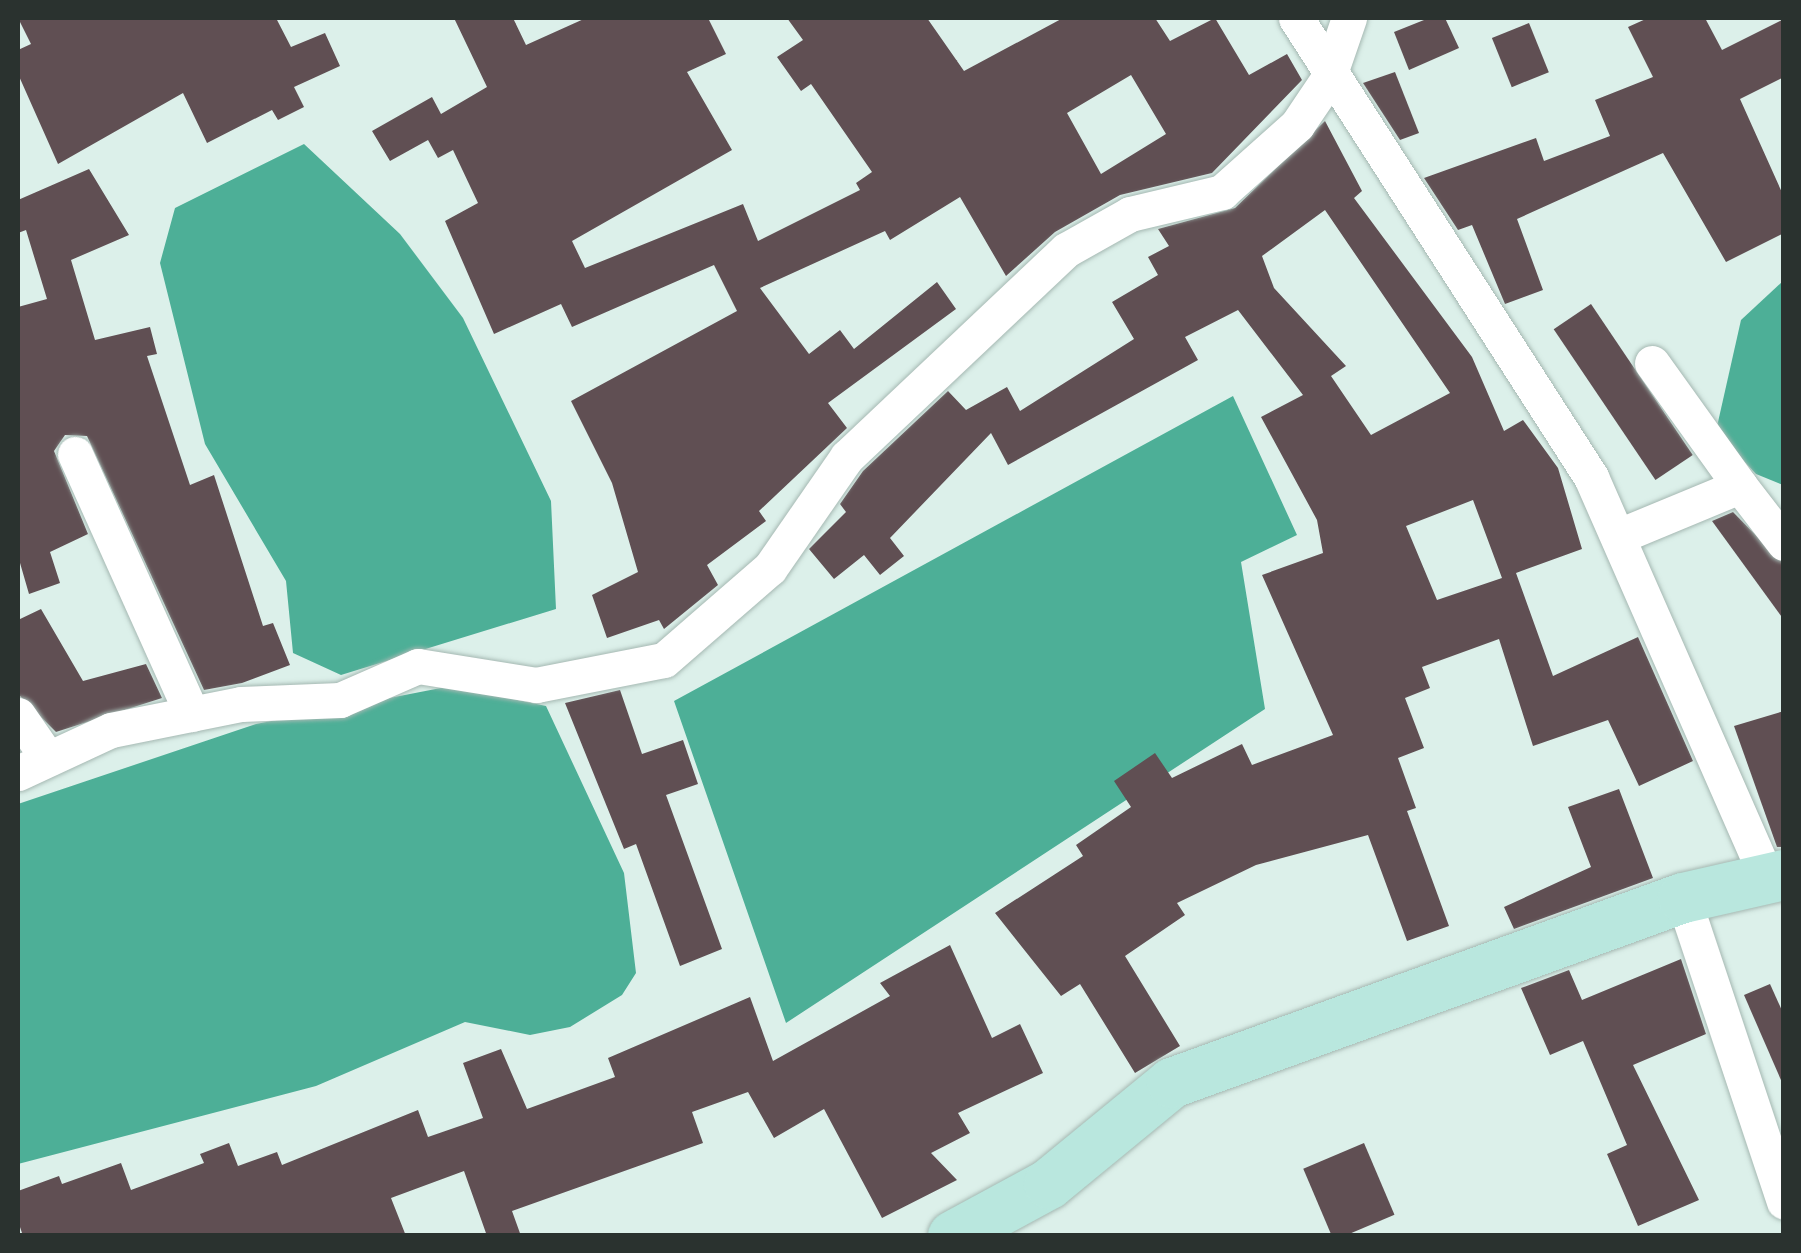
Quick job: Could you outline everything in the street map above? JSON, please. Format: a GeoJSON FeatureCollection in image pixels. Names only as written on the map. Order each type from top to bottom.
{"type":"FeatureCollection","features":[{"type":"Feature","properties":{"kind":"street"},"geometry":{"type":"LineString","coordinates":[[953,1236],[1049,1184],[1172,1083],[1682,898],[1775,876],[1591,477],[1328,79],[1296,18]]}},
{"type":"Feature","properties":{"kind":"street"},"geometry":{"type":"LineString","coordinates":[[18,715],[32,765],[111,730],[192,714],[340,700],[418,666],[536,686],[664,660],[770,568],[847,457],[1066,250],[1130,214],[1222,192],[1297,125],[1328,79],[1348,18]]}},
{"type":"Feature","properties":{"kind":"street"},"geometry":{"type":"LineString","coordinates":[[1652,363],[1784,543]]}},
{"type":"Feature","properties":{"kind":"street"},"geometry":{"type":"LineString","coordinates":[[75,454],[192,714]]}},
{"type":"Feature","properties":{"kind":"street"},"geometry":{"type":"LineString","coordinates":[[1619,536],[1740,486]]}},
{"type":"Feature","properties":{"kind":"street"},"geometry":{"type":"LineString","coordinates":[[1682,898],[1784,1202]]}},
{"type":"Feature","properties":{"kind":"shaded area"},"geometry":{"type":"Polygon","coordinates":[[[304,144],[400,234],[463,318],[551,501],[556,609],[341,675],[293,653],[286,581],[205,444],[160,263],[175,208],[304,144]]]}},
{"type":"Feature","properties":{"kind":"shaded area"},"geometry":{"type":"Polygon","coordinates":[[[1783,281],[1783,485],[1756,474],[1716,431],[1741,320],[1783,281]]]}},
{"type":"Feature","properties":{"kind":"shaded area"},"geometry":{"type":"Polygon","coordinates":[[[1233,396],[1297,535],[1241,562],[1265,709],[786,1023],[674,701],[1233,396]]]}},
{"type":"Feature","properties":{"kind":"shaded area"},"geometry":{"type":"Polygon","coordinates":[[[451,686],[546,706],[624,873],[636,973],[622,995],[570,1027],[530,1035],[465,1022],[316,1086],[18,1164],[18,804],[256,724],[451,686]]]}},
{"type":"Feature","properties":{"kind":"building"},"geometry":{"type":"Polygon","coordinates":[[[18,18],[276,18],[291,47],[325,33],[340,66],[294,87],[304,107],[278,120],[272,110],[207,143],[183,93],[58,164],[18,74],[18,50],[31,44],[18,18]]]}},
{"type":"Feature","properties":{"kind":"building"},"geometry":{"type":"Polygon","coordinates":[[[454,18],[513,18],[526,45],[586,18],[708,18],[726,54],[687,72],[732,150],[572,241],[585,268],[743,204],[758,241],[860,190],[856,183],[872,172],[811,84],[801,91],[777,57],[803,40],[787,18],[927,18],[964,71],[1063,18],[1155,18],[1170,41],[1215,18],[1249,75],[1287,54],[1302,80],[1212,173],[1120,195],[1055,232],[1006,276],[960,197],[890,240],[885,231],[760,288],[809,354],[840,330],[854,349],[937,282],[956,309],[828,403],[847,428],[759,511],[766,521],[707,565],[718,585],[664,629],[659,620],[607,638],[592,595],[638,572],[612,483],[571,401],[737,311],[714,265],[572,327],[561,304],[494,334],[445,221],[478,203],[453,150],[438,158],[428,140],[390,161],[372,131],[432,97],[441,114],[487,87],[454,18]],[[1131,75],[1067,113],[1101,174],[1166,134],[1131,75]]]}},
{"type":"Feature","properties":{"kind":"building"},"geometry":{"type":"Polygon","coordinates":[[[1429,18],[1445,18],[1459,48],[1409,70],[1394,32],[1429,18]]]}},
{"type":"Feature","properties":{"kind":"building"},"geometry":{"type":"Polygon","coordinates":[[[1648,18],[1705,18],[1722,50],[1784,19],[1784,77],[1740,99],[1784,197],[1784,233],[1726,262],[1663,153],[1517,219],[1543,290],[1505,304],[1472,225],[1458,230],[1424,178],[1536,138],[1544,161],[1610,136],[1595,100],[1653,77],[1628,27],[1648,18]]]}},
{"type":"Feature","properties":{"kind":"building"},"geometry":{"type":"Polygon","coordinates":[[[1529,23],[1549,72],[1512,87],[1492,38],[1529,23]]]}},
{"type":"Feature","properties":{"kind":"building"},"geometry":{"type":"Polygon","coordinates":[[[1395,72],[1419,133],[1400,140],[1363,83],[1395,72]]]}},
{"type":"Feature","properties":{"kind":"building"},"geometry":{"type":"Polygon","coordinates":[[[1325,121],[1362,191],[1354,198],[1472,357],[1504,431],[1523,420],[1558,468],[1582,549],[1516,573],[1553,676],[1638,637],[1693,761],[1639,786],[1608,720],[1533,746],[1499,639],[1422,667],[1430,688],[1405,698],[1424,748],[1398,758],[1416,808],[1407,811],[1449,926],[1407,941],[1368,835],[1256,865],[1177,903],[1185,915],[1125,956],[1180,1046],[1135,1073],[1080,984],[1061,996],[995,913],[1083,856],[1076,845],[1131,807],[1114,781],[1155,753],[1172,778],[1242,744],[1252,765],[1333,735],[1262,575],[1323,553],[1317,520],[1261,417],[1303,395],[1238,310],[1185,337],[1198,360],[1008,465],[991,433],[890,538],[904,556],[880,575],[864,555],[834,579],[809,549],[846,512],[840,504],[863,471],[948,391],[966,410],[1007,387],[1020,411],[1134,339],[1112,302],[1158,275],[1148,257],[1169,246],[1158,229],[1235,208],[1325,121]],[[1325,210],[1262,256],[1274,288],[1346,366],[1331,376],[1371,435],[1450,393],[1325,210]],[[1473,500],[1406,526],[1437,600],[1502,578],[1473,500]]]}},
{"type":"Feature","properties":{"kind":"building"},"geometry":{"type":"Polygon","coordinates":[[[89,169],[129,235],[71,260],[95,340],[150,327],[157,354],[147,356],[190,485],[214,475],[263,626],[273,623],[290,665],[242,683],[204,690],[87,436],[65,435],[54,451],[88,534],[50,552],[60,583],[29,594],[18,556],[18,307],[47,299],[26,230],[18,233],[18,200],[89,169]]]}},
{"type":"Feature","properties":{"kind":"building"},"geometry":{"type":"Polygon","coordinates":[[[1591,304],[1693,455],[1655,480],[1554,329],[1591,304]]]}},
{"type":"Feature","properties":{"kind":"building"},"geometry":{"type":"Polygon","coordinates":[[[1733,512],[1784,564],[1784,620],[1712,521],[1733,512]]]}},
{"type":"Feature","properties":{"kind":"building"},"geometry":{"type":"Polygon","coordinates":[[[41,609],[83,681],[146,664],[162,698],[56,732],[18,694],[18,620],[41,609]]]}},
{"type":"Feature","properties":{"kind":"building"},"geometry":{"type":"Polygon","coordinates":[[[620,690],[642,754],[683,740],[698,784],[666,795],[722,949],[680,966],[636,844],[624,849],[565,703],[620,690]]]}},
{"type":"Feature","properties":{"kind":"building"},"geometry":{"type":"Polygon","coordinates":[[[1784,711],[1784,847],[1777,847],[1734,726],[1784,711]]]}},
{"type":"Feature","properties":{"kind":"building"},"geometry":{"type":"Polygon","coordinates":[[[1619,789],[1653,878],[1514,929],[1504,907],[1591,867],[1568,807],[1619,789]]]}},
{"type":"Feature","properties":{"kind":"building"},"geometry":{"type":"Polygon","coordinates":[[[950,945],[992,1038],[1020,1024],[1043,1073],[958,1113],[970,1133],[931,1153],[957,1180],[882,1218],[824,1109],[774,1138],[748,1092],[692,1112],[703,1143],[512,1211],[521,1236],[487,1236],[464,1171],[391,1198],[406,1236],[23,1236],[18,1221],[18,1191],[59,1176],[62,1184],[121,1163],[131,1190],[204,1163],[200,1154],[229,1143],[238,1166],[277,1152],[282,1165],[418,1110],[428,1137],[483,1118],[463,1063],[501,1049],[527,1109],[615,1077],[608,1058],[750,997],[773,1061],[890,996],[880,983],[950,945]]]}},
{"type":"Feature","properties":{"kind":"building"},"geometry":{"type":"Polygon","coordinates":[[[1681,959],[1706,1034],[1633,1065],[1699,1200],[1638,1226],[1607,1154],[1627,1145],[1583,1041],[1550,1055],[1521,988],[1569,970],[1582,1000],[1681,959]]]}},
{"type":"Feature","properties":{"kind":"building"},"geometry":{"type":"Polygon","coordinates":[[[1770,984],[1784,1015],[1784,1087],[1744,995],[1770,984]]]}},
{"type":"Feature","properties":{"kind":"building"},"geometry":{"type":"Polygon","coordinates":[[[1364,1143],[1394,1215],[1345,1236],[1332,1236],[1303,1169],[1364,1143]]]}}]}
